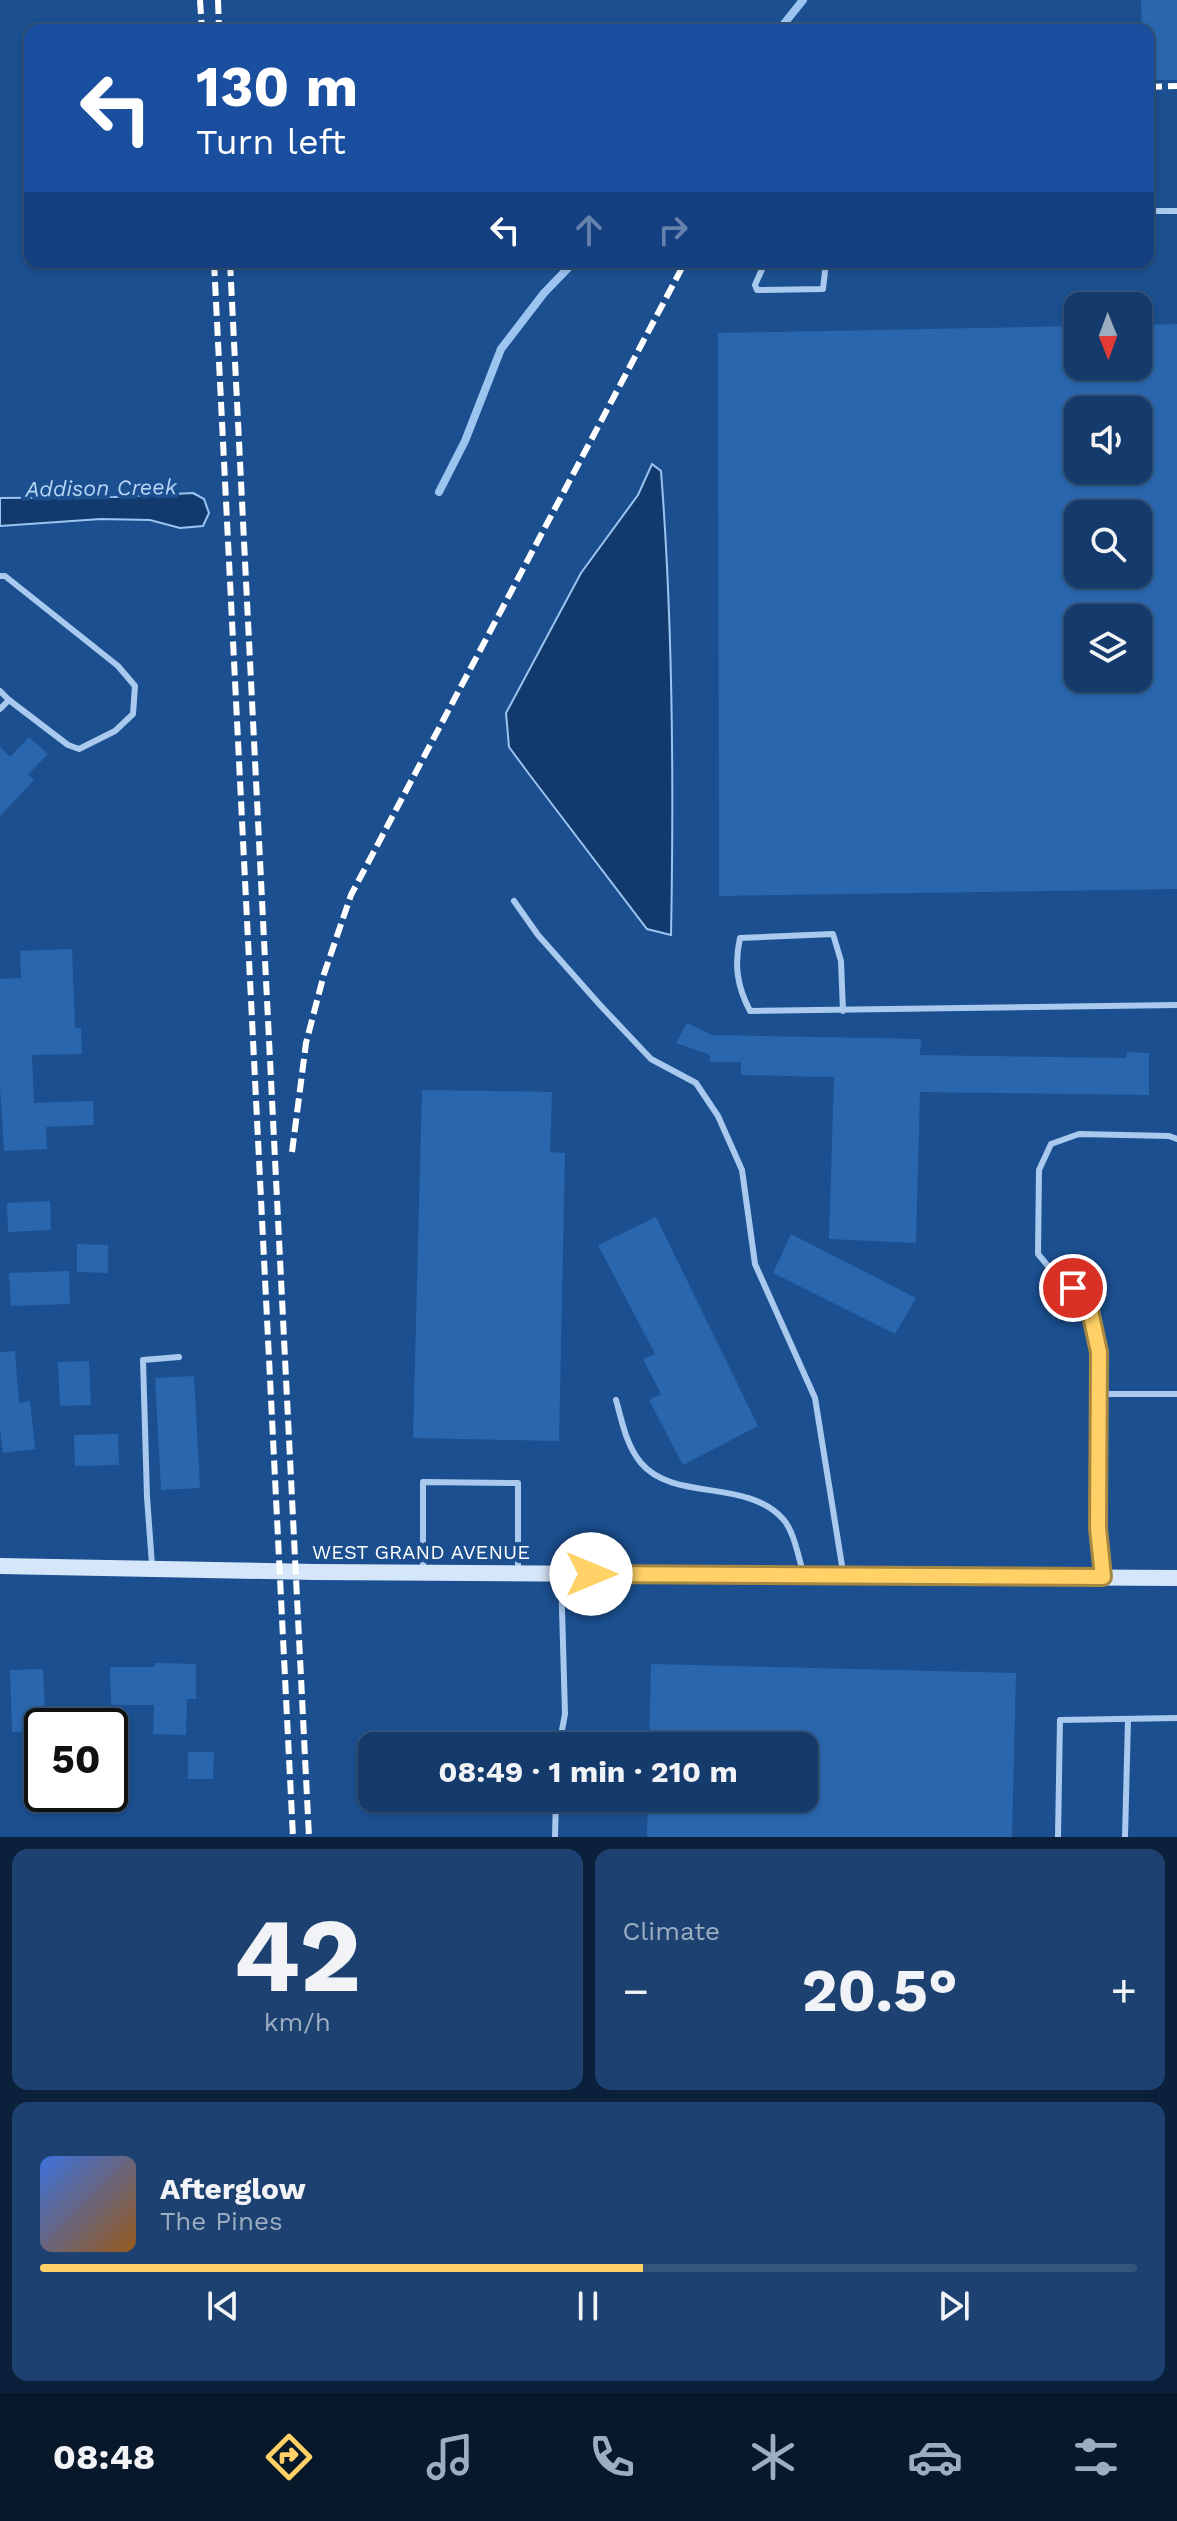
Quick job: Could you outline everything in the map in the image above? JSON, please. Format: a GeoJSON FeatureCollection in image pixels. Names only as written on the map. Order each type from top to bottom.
{"type":"FeatureCollection","features":[{"type":"Feature","properties":{"kind":"main road","name":"WEST GRAND AVENUE"},"geometry":{"type":"LineString","coordinates":[[0,1566],[1177,1578]]}},
{"type":"Feature","properties":{"kind":"lane"},"geometry":{"type":"LineString","coordinates":[[1154,211],[1177,211]]}},
{"type":"Feature","properties":{"kind":"lane"},"geometry":{"type":"LineString","coordinates":[[763,268],[755,285],[757,290],[823,289],[825,268]]}},
{"type":"Feature","properties":{"kind":"lane"},"geometry":{"type":"LineString","coordinates":[[0,576],[5,576],[118,666],[135,686],[133,714],[115,731],[79,749],[68,745],[0,691]]}},
{"type":"Feature","properties":{"kind":"lane"},"geometry":{"type":"LineString","coordinates":[[0,709],[9,700]]}},
{"type":"Feature","properties":{"kind":"lane"},"geometry":{"type":"LineString","coordinates":[[514,901],[538,935],[610,1016],[651,1059],[696,1083],[718,1116],[742,1170],[755,1264],[815,1398],[844,1576]]}},
{"type":"Feature","properties":{"kind":"lane"},"geometry":{"type":"LineString","coordinates":[[843,1011],[841,961],[833,934],[740,938],[736,958],[739,990],[750,1011],[843,1011],[1177,1005]]}},
{"type":"Feature","properties":{"kind":"lane"},"geometry":{"type":"LineString","coordinates":[[1103,1577],[1098,1528],[1099,1352],[1087,1297],[1059,1279],[1038,1254],[1039,1170],[1051,1144],[1079,1134],[1169,1136],[1177,1139]]}},
{"type":"Feature","properties":{"kind":"lane"},"geometry":{"type":"LineString","coordinates":[[152,1569],[143,1360],[179,1357]]}},
{"type":"Feature","properties":{"kind":"lane"},"geometry":{"type":"LineString","coordinates":[[1100,1394],[1177,1394]]}},
{"type":"Feature","properties":{"kind":"lane"},"geometry":{"type":"LineString","coordinates":[[616,1400],[627,1440],[642,1464],[665,1480],[745,1496],[770,1507],[786,1521],[804,1575]]}},
{"type":"Feature","properties":{"kind":"lane"},"geometry":{"type":"LineString","coordinates":[[423,1572],[423,1482],[439,1482],[518,1483],[518,1573]]}},
{"type":"Feature","properties":{"kind":"lane"},"geometry":{"type":"LineString","coordinates":[[561,1573],[565,1714],[562,1732]]}},
{"type":"Feature","properties":{"kind":"lane"},"geometry":{"type":"LineString","coordinates":[[1058,1837],[1060,1720],[1177,1718]]}},
{"type":"Feature","properties":{"kind":"lane"},"geometry":{"type":"LineString","coordinates":[[1125,1837],[1128,1720]]}},
{"type":"Feature","properties":{"kind":"lane"},"geometry":{"type":"LineString","coordinates":[[555,1837],[556,1812]]}},
{"type":"Feature","properties":{"kind":"water"},"geometry":{"type":"Polygon","coordinates":[[[652,464],[661,471],[668,587],[672,761],[671,935],[647,929],[529,774],[509,747],[506,713],[581,573],[638,495],[652,464]]]}},
{"type":"Feature","properties":{"kind":"water"},"geometry":{"type":"Polygon","coordinates":[[[193,493],[204,499],[209,513],[203,526],[180,528],[150,520],[101,519],[0,526],[0,498],[193,493]]]}},
{"type":"Feature","properties":{"kind":"building"},"geometry":{"type":"Polygon","coordinates":[[[1141,0],[1177,0],[1177,80],[1154,80],[1154,24],[1142,24],[1141,0]]]}},
{"type":"Feature","properties":{"kind":"building"},"geometry":{"type":"Polygon","coordinates":[[[1177,324],[1177,889],[719,896],[718,333],[1064,326],[1064,380],[1152,380],[1152,325],[1177,324]]]}},
{"type":"Feature","properties":{"kind":"building"},"geometry":{"type":"Polygon","coordinates":[[[29,737],[48,754],[28,774],[34,780],[0,816],[0,747],[10,757],[29,737]]]}},
{"type":"Feature","properties":{"kind":"building"},"geometry":{"type":"Polygon","coordinates":[[[72,949],[75,1028],[81,1028],[82,1054],[32,1055],[34,1103],[93,1101],[94,1125],[46,1127],[47,1149],[4,1151],[0,1087],[0,979],[21,978],[20,951],[72,949]]]}},
{"type":"Feature","properties":{"kind":"building"},"geometry":{"type":"Polygon","coordinates":[[[687,1023],[712,1035],[921,1039],[920,1055],[1126,1058],[1127,1052],[1149,1053],[1149,1095],[920,1092],[916,1243],[829,1239],[834,1077],[741,1075],[741,1062],[710,1062],[710,1055],[676,1043],[687,1023]]]}},
{"type":"Feature","properties":{"kind":"building"},"geometry":{"type":"Polygon","coordinates":[[[422,1090],[552,1092],[550,1152],[565,1153],[559,1441],[413,1438],[422,1090]]]}},
{"type":"Feature","properties":{"kind":"building"},"geometry":{"type":"Polygon","coordinates":[[[50,1201],[51,1230],[8,1232],[7,1203],[50,1201]]]}},
{"type":"Feature","properties":{"kind":"building"},"geometry":{"type":"Polygon","coordinates":[[[656,1217],[758,1426],[683,1465],[649,1400],[661,1394],[643,1359],[655,1354],[598,1245],[656,1217]]]}},
{"type":"Feature","properties":{"kind":"building"},"geometry":{"type":"Polygon","coordinates":[[[791,1234],[916,1298],[895,1334],[773,1273],[791,1234]]]}},
{"type":"Feature","properties":{"kind":"building"},"geometry":{"type":"Polygon","coordinates":[[[77,1244],[108,1245],[108,1273],[77,1272],[77,1244]]]}},
{"type":"Feature","properties":{"kind":"building"},"geometry":{"type":"Polygon","coordinates":[[[69,1271],[70,1304],[11,1306],[9,1273],[69,1271]]]}},
{"type":"Feature","properties":{"kind":"building"},"geometry":{"type":"Polygon","coordinates":[[[15,1351],[19,1403],[30,1401],[35,1449],[3,1453],[0,1352],[15,1351]]]}},
{"type":"Feature","properties":{"kind":"building"},"geometry":{"type":"Polygon","coordinates":[[[89,1361],[91,1405],[60,1406],[58,1362],[89,1361]]]}},
{"type":"Feature","properties":{"kind":"building"},"geometry":{"type":"Polygon","coordinates":[[[194,1376],[200,1488],[161,1490],[155,1378],[194,1376]]]}},
{"type":"Feature","properties":{"kind":"building"},"geometry":{"type":"Polygon","coordinates":[[[118,1434],[119,1465],[75,1466],[74,1435],[118,1434]]]}},
{"type":"Feature","properties":{"kind":"building"},"geometry":{"type":"Polygon","coordinates":[[[155,1663],[196,1664],[196,1699],[187,1699],[186,1735],[153,1734],[154,1705],[111,1705],[110,1667],[154,1667],[155,1663]]]}},
{"type":"Feature","properties":{"kind":"building"},"geometry":{"type":"Polygon","coordinates":[[[651,1664],[1016,1673],[1012,1837],[647,1837],[648,1812],[818,1812],[818,1732],[649,1732],[651,1664]]]}},
{"type":"Feature","properties":{"kind":"building"},"geometry":{"type":"Polygon","coordinates":[[[43,1669],[45,1708],[24,1708],[24,1732],[12,1732],[10,1670],[43,1669]]]}},
{"type":"Feature","properties":{"kind":"building"},"geometry":{"type":"Polygon","coordinates":[[[188,1752],[214,1752],[213,1779],[188,1779],[188,1752]]]}},
{"type":"Feature","properties":{"kind":"waterway","name":"Addison Creek"},"geometry":{"type":"LineString","coordinates":[[784,24],[803,0]]}},
{"type":"Feature","properties":{"kind":"waterway","name":"Addison Creek"},"geometry":{"type":"LineString","coordinates":[[439,492],[465,441],[501,349],[544,293],[568,268]]}},
{"type":"Feature","properties":{"kind":"railway"},"geometry":{"type":"LineString","coordinates":[[200,0],[202,24]]}},
{"type":"Feature","properties":{"kind":"railway"},"geometry":{"type":"LineString","coordinates":[[218,0],[219,24]]}},
{"type":"Feature","properties":{"kind":"railway"},"geometry":{"type":"LineString","coordinates":[[1154,87],[1177,86]]}},
{"type":"Feature","properties":{"kind":"railway"},"geometry":{"type":"LineString","coordinates":[[214,268],[293,1837]]}},
{"type":"Feature","properties":{"kind":"railway"},"geometry":{"type":"LineString","coordinates":[[230,268],[309,1837]]}},
{"type":"Feature","properties":{"kind":"railway"},"geometry":{"type":"LineString","coordinates":[[292,1152],[306,1043],[324,974],[351,895],[682,268]]}},
{"type":"Feature","properties":{"kind":"route"},"geometry":{"type":"LineString","coordinates":[[591,1574],[1103,1577],[1098,1528],[1099,1352],[1087,1297],[1073,1288]]}}]}
